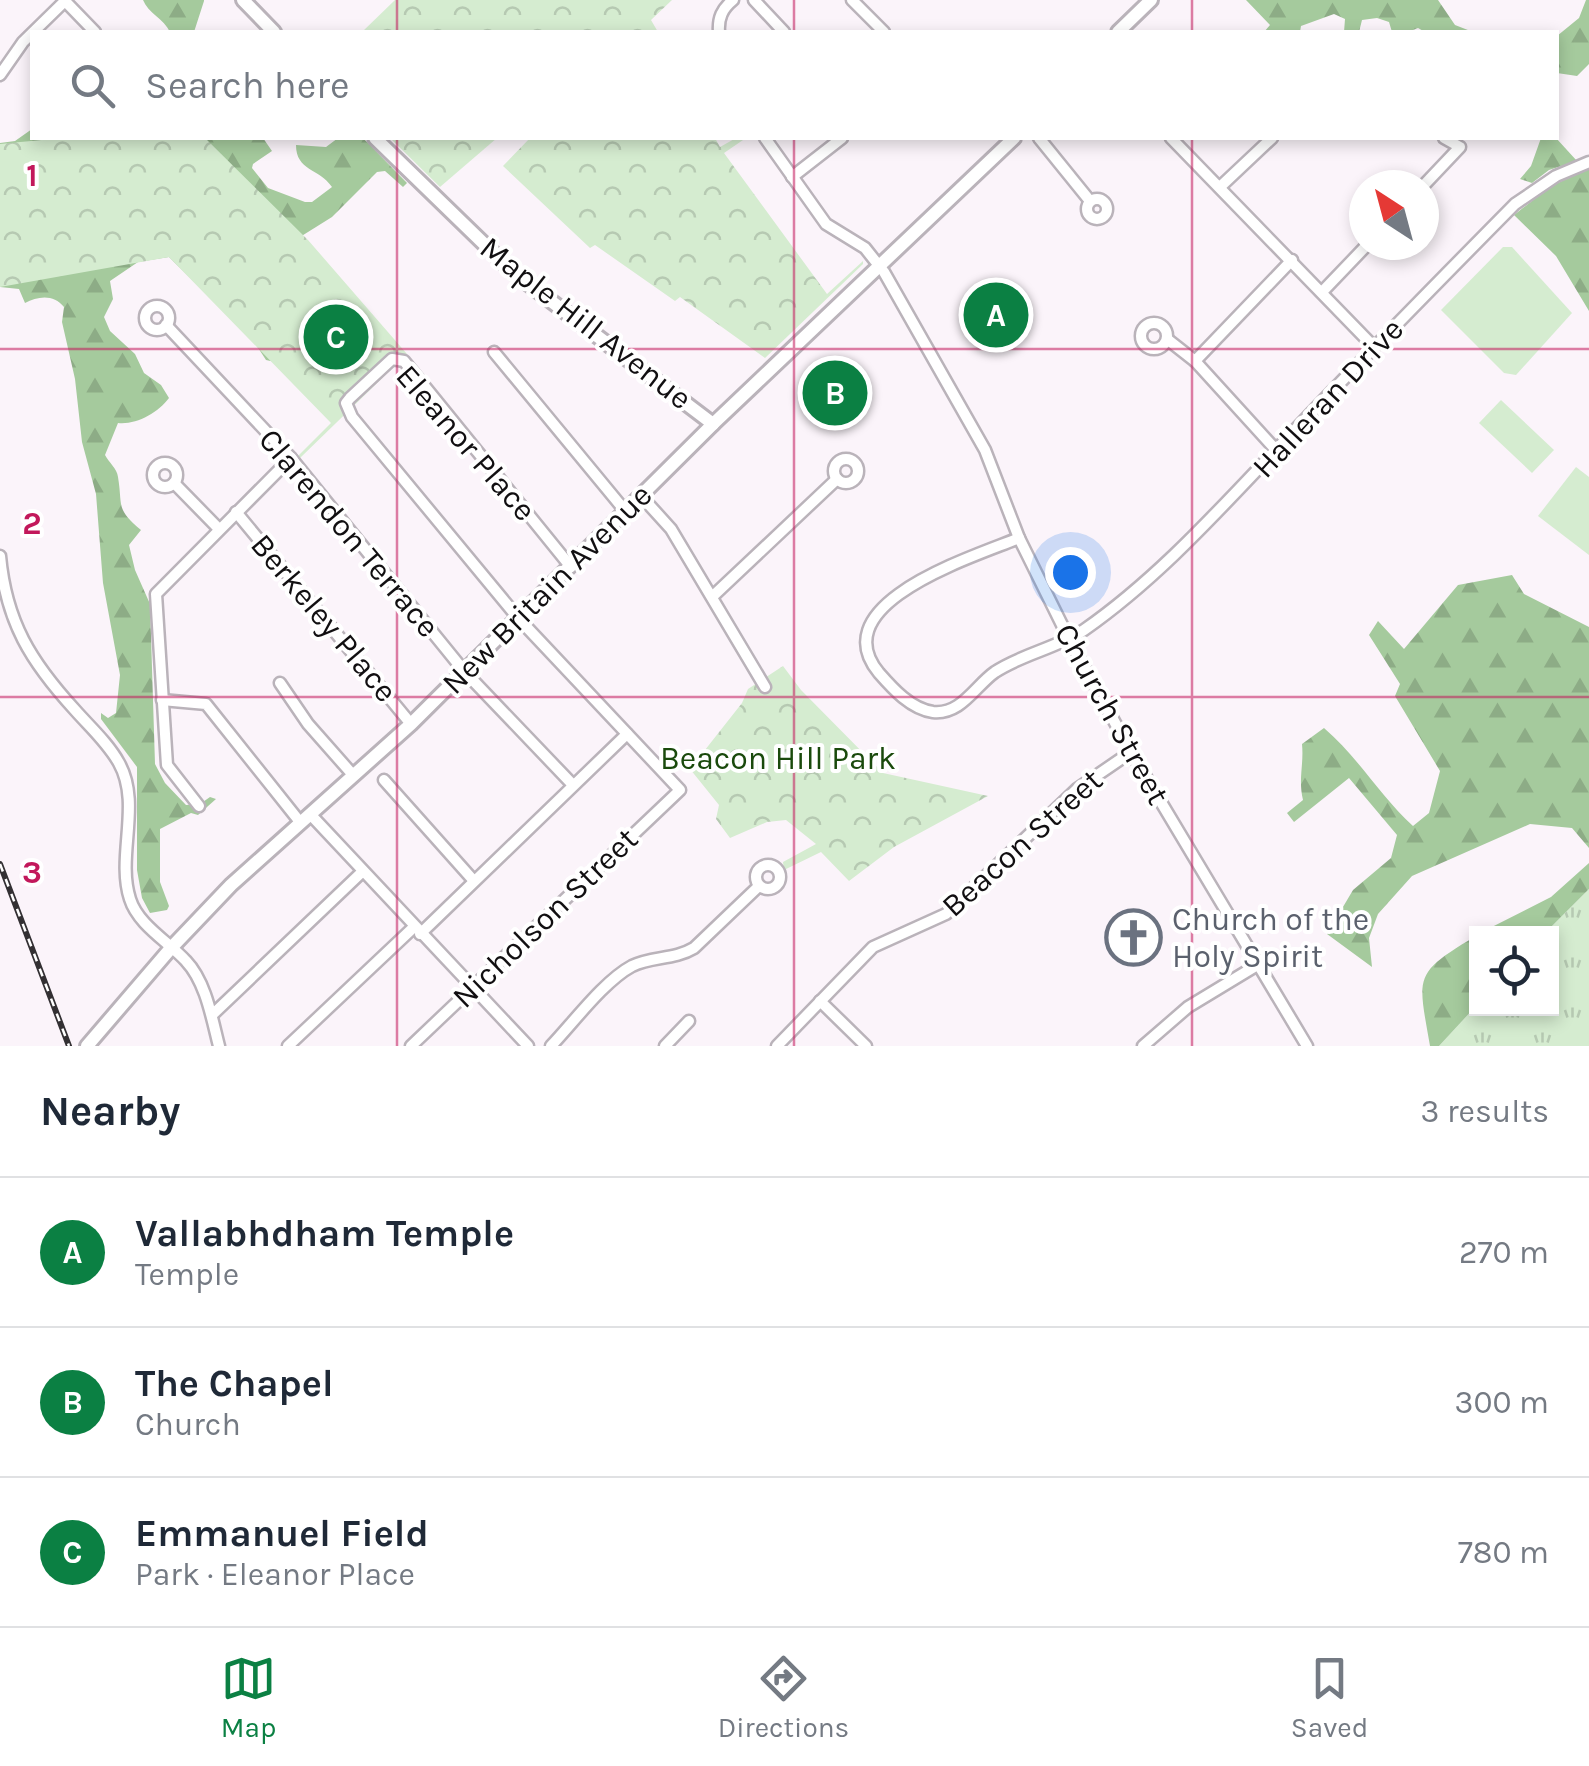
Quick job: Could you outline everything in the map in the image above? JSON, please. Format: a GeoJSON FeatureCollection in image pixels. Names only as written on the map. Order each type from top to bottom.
{"type":"FeatureCollection","features":[{"type":"Feature","properties":{"kind":"main road"},"geometry":{"type":"LineString","coordinates":[[243,0],[272,30]]}},
{"type":"Feature","properties":{"kind":"main road"},"geometry":{"type":"LineString","coordinates":[[1120,30],[1151,0]]}},
{"type":"Feature","properties":{"kind":"main road","name":"Maple Hill Avenue"},"geometry":{"type":"LineString","coordinates":[[377,140],[514,274],[713,424]]}},
{"type":"Feature","properties":{"kind":"main road","name":"New Britain Avenue"},"geometry":{"type":"LineString","coordinates":[[87,1046],[231,884],[410,724],[713,424],[1012,140]]}},
{"type":"Feature","properties":{"kind":"street"},"geometry":{"type":"LineString","coordinates":[[720,30],[724,7],[732,0]]}},
{"type":"Feature","properties":{"kind":"street"},"geometry":{"type":"LineString","coordinates":[[754,0],[782,30]]}},
{"type":"Feature","properties":{"kind":"street"},"geometry":{"type":"LineString","coordinates":[[852,0],[882,30]]}},
{"type":"Feature","properties":{"kind":"street"},"geometry":{"type":"LineString","coordinates":[[35,30],[65,1],[94,30]]}},
{"type":"Feature","properties":{"kind":"street"},"geometry":{"type":"LineString","coordinates":[[0,75],[30,35]]}},
{"type":"Feature","properties":{"kind":"street","name":"Church Street"},"geometry":{"type":"LineString","coordinates":[[766,140],[826,224],[865,248],[881,267],[985,450],[1019,538],[1130,752],[1307,1046]]}},
{"type":"Feature","properties":{"kind":"street"},"geometry":{"type":"LineString","coordinates":[[792,176],[839,140]]}},
{"type":"Feature","properties":{"kind":"street"},"geometry":{"type":"LineString","coordinates":[[1041,140],[1090,202]]}},
{"type":"Feature","properties":{"kind":"street"},"geometry":{"type":"LineString","coordinates":[[1173,140],[1222,186],[1374,348]]}},
{"type":"Feature","properties":{"kind":"street"},"geometry":{"type":"LineString","coordinates":[[1222,186],[1270,140]]}},
{"type":"Feature","properties":{"kind":"street"},"geometry":{"type":"LineString","coordinates":[[1438,170],[1460,147],[1448,140]]}},
{"type":"Feature","properties":{"kind":"street","name":"Halleran Drive"},"geometry":{"type":"LineString","coordinates":[[1019,538],[927,576],[875,614],[868,630],[871,660],[910,704],[935,712],[954,707],[996,671],[1080,633],[1110,610],[1188,544],[1515,204],[1556,176],[1589,162]]}},
{"type":"Feature","properties":{"kind":"street"},"geometry":{"type":"LineString","coordinates":[[1196,361],[1292,260]]}},
{"type":"Feature","properties":{"kind":"street"},"geometry":{"type":"LineString","coordinates":[[1322,292],[1352,260]]}},
{"type":"Feature","properties":{"kind":"street","name":"Clarendon Terrace"},"geometry":{"type":"LineString","coordinates":[[166,326],[291,458],[464,671],[573,785]]}},
{"type":"Feature","properties":{"kind":"street"},"geometry":{"type":"LineString","coordinates":[[1166,339],[1196,361],[1276,450]]}},
{"type":"Feature","properties":{"kind":"street"},"geometry":{"type":"LineString","coordinates":[[494,352],[626,512]]}},
{"type":"Feature","properties":{"kind":"street","name":"Eleanor Place"},"geometry":{"type":"LineString","coordinates":[[519,619],[352,417],[346,403],[354,393],[392,359],[404,361],[572,566]]}},
{"type":"Feature","properties":{"kind":"street"},"geometry":{"type":"LineString","coordinates":[[199,806],[167,764],[156,594],[291,458]]}},
{"type":"Feature","properties":{"kind":"street"},"geometry":{"type":"LineString","coordinates":[[714,596],[837,479]]}},
{"type":"Feature","properties":{"kind":"street"},"geometry":{"type":"LineString","coordinates":[[174,483],[219,528]]}},
{"type":"Feature","properties":{"kind":"street"},"geometry":{"type":"LineString","coordinates":[[642,496],[671,529],[765,686]]}},
{"type":"Feature","properties":{"kind":"street","name":"Berkeley Place"},"geometry":{"type":"LineString","coordinates":[[236,512],[410,724]]}},
{"type":"Feature","properties":{"kind":"street"},"geometry":{"type":"LineString","coordinates":[[0,556],[7,603],[26,648],[44,676],[111,750],[122,768],[127,784],[130,903],[195,972],[220,1046]]}},
{"type":"Feature","properties":{"kind":"street"},"geometry":{"type":"LineString","coordinates":[[288,1046],[474,881],[627,734],[519,619]]}},
{"type":"Feature","properties":{"kind":"street"},"geometry":{"type":"LineString","coordinates":[[280,683],[311,728],[353,775]]}},
{"type":"Feature","properties":{"kind":"street"},"geometry":{"type":"LineString","coordinates":[[162,700],[206,704],[305,818],[528,1046]]}},
{"type":"Feature","properties":{"kind":"street","name":"Nicholson Street"},"geometry":{"type":"LineString","coordinates":[[411,1046],[680,790],[627,734]]}},
{"type":"Feature","properties":{"kind":"street","name":"Beacon Street"},"geometry":{"type":"LineString","coordinates":[[777,1046],[874,947],[946,914],[1077,790],[1130,752]]}},
{"type":"Feature","properties":{"kind":"street"},"geometry":{"type":"LineString","coordinates":[[384,780],[474,881]]}},
{"type":"Feature","properties":{"kind":"street"},"geometry":{"type":"LineString","coordinates":[[212,1016],[362,872]]}},
{"type":"Feature","properties":{"kind":"street"},"geometry":{"type":"LineString","coordinates":[[550,1046],[632,966],[681,956],[759,886]]}},
{"type":"Feature","properties":{"kind":"street"},"geometry":{"type":"LineString","coordinates":[[1143,1046],[1188,1007],[1259,964]]}},
{"type":"Feature","properties":{"kind":"street"},"geometry":{"type":"LineString","coordinates":[[820,1002],[866,1046]]}},
{"type":"Feature","properties":{"kind":"street"},"geometry":{"type":"LineString","coordinates":[[665,1046],[689,1021]]}},
{"type":"Feature","properties":{"kind":"green space"},"geometry":{"type":"Polygon","coordinates":[[[143,0],[204,0],[195,30],[169,30],[143,0]]]}},
{"type":"Feature","properties":{"kind":"green space"},"geometry":{"type":"Polygon","coordinates":[[[395,0],[672,0],[651,20],[657,30],[364,30],[395,0]]]}},
{"type":"Feature","properties":{"kind":"green space"},"geometry":{"type":"Polygon","coordinates":[[[1246,0],[1438,0],[1455,25],[1468,30],[1391,30],[1389,22],[1377,18],[1362,20],[1360,30],[1344,30],[1345,19],[1334,14],[1301,26],[1300,30],[1266,30],[1270,25],[1246,0]]]}},
{"type":"Feature","properties":{"kind":"green space"},"geometry":{"type":"Polygon","coordinates":[[[1589,0],[1589,64],[1577,76],[1559,73],[1559,34],[1579,18],[1589,0]]]}},
{"type":"Feature","properties":{"kind":"green space"},"geometry":{"type":"Polygon","coordinates":[[[30,130],[30,140],[264,140],[272,151],[252,168],[268,188],[312,202],[332,187],[304,165],[296,145],[326,147],[335,140],[365,140],[407,183],[403,187],[385,171],[377,172],[332,217],[300,237],[275,362],[266,360],[253,340],[169,257],[138,262],[110,281],[113,299],[104,317],[110,331],[135,354],[144,373],[161,385],[169,398],[146,417],[118,423],[105,455],[117,474],[124,511],[141,530],[129,545],[150,604],[155,764],[165,783],[186,805],[200,804],[210,797],[216,799],[198,815],[191,813],[160,829],[160,882],[167,910],[150,913],[142,898],[137,870],[137,767],[101,719],[101,713],[108,718],[116,713],[120,675],[103,583],[96,494],[82,442],[75,379],[62,322],[64,307],[46,298],[25,303],[19,289],[0,287],[0,143],[15,141],[30,130]]]}},
{"type":"Feature","properties":{"kind":"green space"},"geometry":{"type":"Polygon","coordinates":[[[41,140],[207,140],[308,240],[407,354],[300,458],[331,423],[169,257],[0,287],[0,144],[41,140]]]}},
{"type":"Feature","properties":{"kind":"green space"},"geometry":{"type":"Polygon","coordinates":[[[392,140],[495,140],[440,187],[392,140]]]}},
{"type":"Feature","properties":{"kind":"green space"},"geometry":{"type":"Polygon","coordinates":[[[528,140],[716,140],[720,147],[732,140],[743,140],[724,153],[827,294],[863,264],[765,358],[680,297],[675,301],[595,245],[590,248],[503,166],[528,140]]]}},
{"type":"Feature","properties":{"kind":"green space"},"geometry":{"type":"Polygon","coordinates":[[[1540,140],[1558,140],[1577,161],[1549,170],[1532,183],[1520,179],[1531,166],[1540,140]]]}},
{"type":"Feature","properties":{"kind":"green space"},"geometry":{"type":"Polygon","coordinates":[[[1589,169],[1589,311],[1556,256],[1514,215],[1551,186],[1589,169]]]}},
{"type":"Feature","properties":{"kind":"green space"},"geometry":{"type":"Polygon","coordinates":[[[1503,247],[1512,247],[1572,313],[1516,375],[1504,373],[1441,310],[1503,247]]]}},
{"type":"Feature","properties":{"kind":"green space"},"geometry":{"type":"Polygon","coordinates":[[[1501,400],[1554,450],[1532,473],[1479,423],[1501,400]]]}},
{"type":"Feature","properties":{"kind":"green space"},"geometry":{"type":"Polygon","coordinates":[[[1576,467],[1589,477],[1589,555],[1538,516],[1576,467]]]}},
{"type":"Feature","properties":{"kind":"green space"},"geometry":{"type":"Polygon","coordinates":[[[1512,575],[1524,594],[1589,627],[1589,848],[1572,828],[1530,824],[1412,876],[1378,914],[1369,938],[1372,967],[1327,934],[1353,890],[1391,858],[1397,835],[1349,778],[1294,822],[1287,813],[1303,800],[1302,744],[1324,728],[1413,826],[1429,813],[1440,771],[1395,696],[1400,684],[1369,635],[1378,621],[1404,649],[1458,585],[1512,575]]]}},
{"type":"Feature","properties":{"kind":"green space","name":"Beacon Hill Park"},"geometry":{"type":"Polygon","coordinates":[[[783,666],[801,690],[883,773],[988,796],[894,847],[849,881],[821,852],[784,870],[783,862],[816,844],[786,820],[767,822],[730,838],[716,819],[719,805],[690,769],[742,703],[748,689],[783,666]]]}},
{"type":"Feature","properties":{"kind":"green space"},"geometry":{"type":"Polygon","coordinates":[[[1589,863],[1589,889],[1552,926],[1494,926],[1551,897],[1589,863]]]}},
{"type":"Feature","properties":{"kind":"green space"},"geometry":{"type":"Polygon","coordinates":[[[1589,889],[1589,1046],[1439,1046],[1469,1014],[1559,1016],[1559,926],[1552,926],[1589,889]]]}},
{"type":"Feature","properties":{"kind":"green space"},"geometry":{"type":"Polygon","coordinates":[[[1469,940],[1469,1014],[1439,1046],[1430,1046],[1422,990],[1424,979],[1440,959],[1469,940]]]}},
{"type":"Feature","properties":{"kind":"railway"},"geometry":{"type":"LineString","coordinates":[[0,864],[69,1046]]}},
{"type":"Feature","properties":{"kind":"place","name":"Vallabhdham Temple"},"geometry":{"type":"Point","coordinates":[996,315]}},
{"type":"Feature","properties":{"kind":"place","name":"Emmanuel Field"},"geometry":{"type":"Point","coordinates":[336,337]}},
{"type":"Feature","properties":{"kind":"place","name":"The Chapel"},"geometry":{"type":"Point","coordinates":[835,393]}},
{"type":"Feature","properties":{"kind":"place","name":"Church of the Holy Spirit"},"geometry":{"type":"Point","coordinates":[1133,937]}}]}
